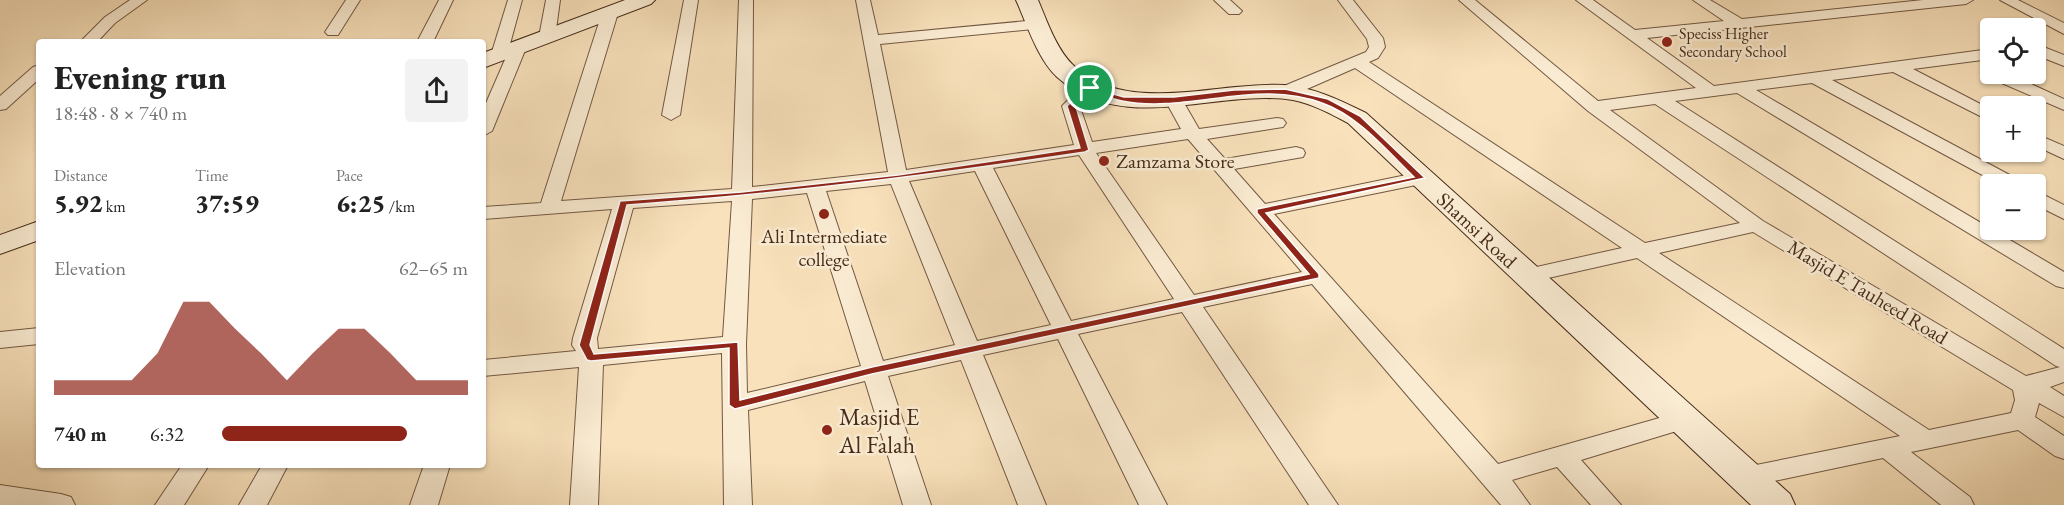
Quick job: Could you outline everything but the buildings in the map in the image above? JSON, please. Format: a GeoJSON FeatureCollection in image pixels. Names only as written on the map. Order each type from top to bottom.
{"type":"FeatureCollection","features":[{"type":"Feature","properties":{"kind":"street"},"geometry":{"type":"LineString","coordinates":[[91,39],[110,20],[140,0]]}},
{"type":"Feature","properties":{"kind":"street"},"geometry":{"type":"LineString","coordinates":[[333,32],[352,0]]}},
{"type":"Feature","properties":{"kind":"street"},"geometry":{"type":"LineString","coordinates":[[426,39],[446,0]]}},
{"type":"Feature","properties":{"kind":"street"},"geometry":{"type":"LineString","coordinates":[[486,118],[515,0]]}},
{"type":"Feature","properties":{"kind":"street"},"geometry":{"type":"LineString","coordinates":[[547,37],[553,0]]}},
{"type":"Feature","properties":{"kind":"street"},"geometry":{"type":"LineString","coordinates":[[500,55],[644,0]]}},
{"type":"Feature","properties":{"kind":"street"},"geometry":{"type":"LineString","coordinates":[[671,115],[691,0]]}},
{"type":"Feature","properties":{"kind":"street"},"geometry":{"type":"LineString","coordinates":[[738,505],[734,344],[742,194],[746,0]]}},
{"type":"Feature","properties":{"kind":"street"},"geometry":{"type":"LineString","coordinates":[[863,0],[898,177],[1032,505]]}},
{"type":"Feature","properties":{"kind":"street"},"geometry":{"type":"LineString","coordinates":[[1221,0],[1234,10]]}},
{"type":"Feature","properties":{"kind":"street"},"geometry":{"type":"LineString","coordinates":[[1285,92],[1371,56],[1377,47],[1375,38],[1345,0]]}},
{"type":"Feature","properties":{"kind":"street","name":"Masjid E Tauheed Road"},"geometry":{"type":"LineString","coordinates":[[1466,0],[1594,107],[1756,225],[2064,408]]}},
{"type":"Feature","properties":{"kind":"street"},"geometry":{"type":"LineString","coordinates":[[1583,0],[1709,90]]}},
{"type":"Feature","properties":{"kind":"street"},"geometry":{"type":"LineString","coordinates":[[1700,0],[1740,24]]}},
{"type":"Feature","properties":{"kind":"street"},"geometry":{"type":"LineString","coordinates":[[1632,35],[1966,0]]}},
{"type":"Feature","properties":{"kind":"street"},"geometry":{"type":"LineString","coordinates":[[2007,0],[2064,30]]}},
{"type":"Feature","properties":{"kind":"street"},"geometry":{"type":"LineString","coordinates":[[871,40],[1032,12]]}},
{"type":"Feature","properties":{"kind":"street","name":"Shamsi Road"},"geometry":{"type":"LineString","coordinates":[[1032,12],[1065,71],[1090,88],[1123,99],[1174,100],[1234,92],[1285,92],[1325,101],[1357,118],[1776,505]]}},
{"type":"Feature","properties":{"kind":"street"},"geometry":{"type":"LineString","coordinates":[[549,208],[610,13]]}},
{"type":"Feature","properties":{"kind":"street"},"geometry":{"type":"LineString","coordinates":[[2046,47],[2064,44]]}},
{"type":"Feature","properties":{"kind":"street"},"geometry":{"type":"LineString","coordinates":[[2046,54],[2064,62]]}},
{"type":"Feature","properties":{"kind":"street"},"geometry":{"type":"LineString","coordinates":[[1594,107],[1737,86],[1980,55]]}},
{"type":"Feature","properties":{"kind":"street"},"geometry":{"type":"LineString","coordinates":[[1962,58],[1980,66]]}},
{"type":"Feature","properties":{"kind":"street"},"geometry":{"type":"LineString","coordinates":[[1357,62],[1924,439]]}},
{"type":"Feature","properties":{"kind":"street"},"geometry":{"type":"LineString","coordinates":[[1894,66],[1980,111]]}},
{"type":"Feature","properties":{"kind":"street"},"geometry":{"type":"LineString","coordinates":[[0,105],[36,73]]}},
{"type":"Feature","properties":{"kind":"street"},"geometry":{"type":"LineString","coordinates":[[1814,76],[1994,174]]}},
{"type":"Feature","properties":{"kind":"street"},"geometry":{"type":"LineString","coordinates":[[2018,84],[2064,105]]}},
{"type":"Feature","properties":{"kind":"street"},"geometry":{"type":"LineString","coordinates":[[1737,86],[2064,281]]}},
{"type":"Feature","properties":{"kind":"street"},"geometry":{"type":"LineString","coordinates":[[1090,88],[1071,106],[1085,150],[1324,505]]}},
{"type":"Feature","properties":{"kind":"street"},"geometry":{"type":"LineString","coordinates":[[1658,98],[2064,360]]}},
{"type":"Feature","properties":{"kind":"street"},"geometry":{"type":"LineString","coordinates":[[1174,100],[1194,134],[1220,166],[1516,505]]}},
{"type":"Feature","properties":{"kind":"street"},"geometry":{"type":"LineString","coordinates":[[486,213],[742,194],[898,177],[1277,123]]}},
{"type":"Feature","properties":{"kind":"street"},"geometry":{"type":"LineString","coordinates":[[2046,144],[2064,153]]}},
{"type":"Feature","properties":{"kind":"street"},"geometry":{"type":"LineString","coordinates":[[1220,166],[1296,153]]}},
{"type":"Feature","properties":{"kind":"street"},"geometry":{"type":"LineString","coordinates":[[981,164],[1153,505]]}},
{"type":"Feature","properties":{"kind":"street"},"geometry":{"type":"LineString","coordinates":[[1260,211],[1421,178]]}},
{"type":"Feature","properties":{"kind":"street"},"geometry":{"type":"LineString","coordinates":[[815,186],[872,371],[917,505]]}},
{"type":"Feature","properties":{"kind":"street"},"geometry":{"type":"LineString","coordinates":[[584,505],[591,358],[584,345],[624,203]]}},
{"type":"Feature","properties":{"kind":"street"},"geometry":{"type":"LineString","coordinates":[[2046,203],[2064,213]]}},
{"type":"Feature","properties":{"kind":"street"},"geometry":{"type":"LineString","coordinates":[[1527,276],[1756,225]]}},
{"type":"Feature","properties":{"kind":"street"},"geometry":{"type":"LineString","coordinates":[[0,245],[36,231]]}},
{"type":"Feature","properties":{"kind":"street"},"geometry":{"type":"LineString","coordinates":[[735,405],[872,371],[1316,276]]}},
{"type":"Feature","properties":{"kind":"street"},"geometry":{"type":"LineString","coordinates":[[0,339],[36,336]]}},
{"type":"Feature","properties":{"kind":"street"},"geometry":{"type":"LineString","coordinates":[[486,368],[734,344]]}},
{"type":"Feature","properties":{"kind":"street"},"geometry":{"type":"LineString","coordinates":[[2022,420],[2027,400],[2026,385],[2064,374]]}},
{"type":"Feature","properties":{"kind":"street"},"geometry":{"type":"LineString","coordinates":[[1493,476],[1684,420]]}},
{"type":"Feature","properties":{"kind":"street"},"geometry":{"type":"LineString","coordinates":[[1746,477],[2022,420],[2064,449]]}},
{"type":"Feature","properties":{"kind":"street"},"geometry":{"type":"LineString","coordinates":[[1886,447],[1960,505]]}},
{"type":"Feature","properties":{"kind":"street"},"geometry":{"type":"LineString","coordinates":[[1562,456],[1607,505]]}},
{"type":"Feature","properties":{"kind":"street"},"geometry":{"type":"LineString","coordinates":[[170,505],[194,468]]}},
{"type":"Feature","properties":{"kind":"street"},"geometry":{"type":"LineString","coordinates":[[253,505],[273,468]]}},
{"type":"Feature","properties":{"kind":"street"},"geometry":{"type":"LineString","coordinates":[[424,505],[436,468]]}},
{"type":"Feature","properties":{"kind":"street"},"geometry":{"type":"LineString","coordinates":[[0,495],[61,505]]}},
{"type":"Feature","properties":{"kind":"place","name":"Speciss Higher Secondary School"},"geometry":{"type":"Point","coordinates":[1667,42]}},
{"type":"Feature","properties":{"kind":"place","name":"Zamzama Store"},"geometry":{"type":"Point","coordinates":[1104,161]}},
{"type":"Feature","properties":{"kind":"place","name":"Ali Intermediate college"},"geometry":{"type":"Point","coordinates":[824,214]}},
{"type":"Feature","properties":{"kind":"place","name":"Masjid E Al Falah"},"geometry":{"type":"Point","coordinates":[827,430]}},
{"type":"Feature","properties":{"kind":"route"},"geometry":{"type":"LineString","coordinates":[[1090,88],[1123,99],[1174,100],[1234,92],[1285,92],[1325,101],[1357,118],[1421,178],[1260,211],[1316,276],[872,371],[735,405],[734,344],[591,358],[584,345],[624,203],[742,194],[898,177],[1085,150],[1071,106],[1090,88]]}}]}
